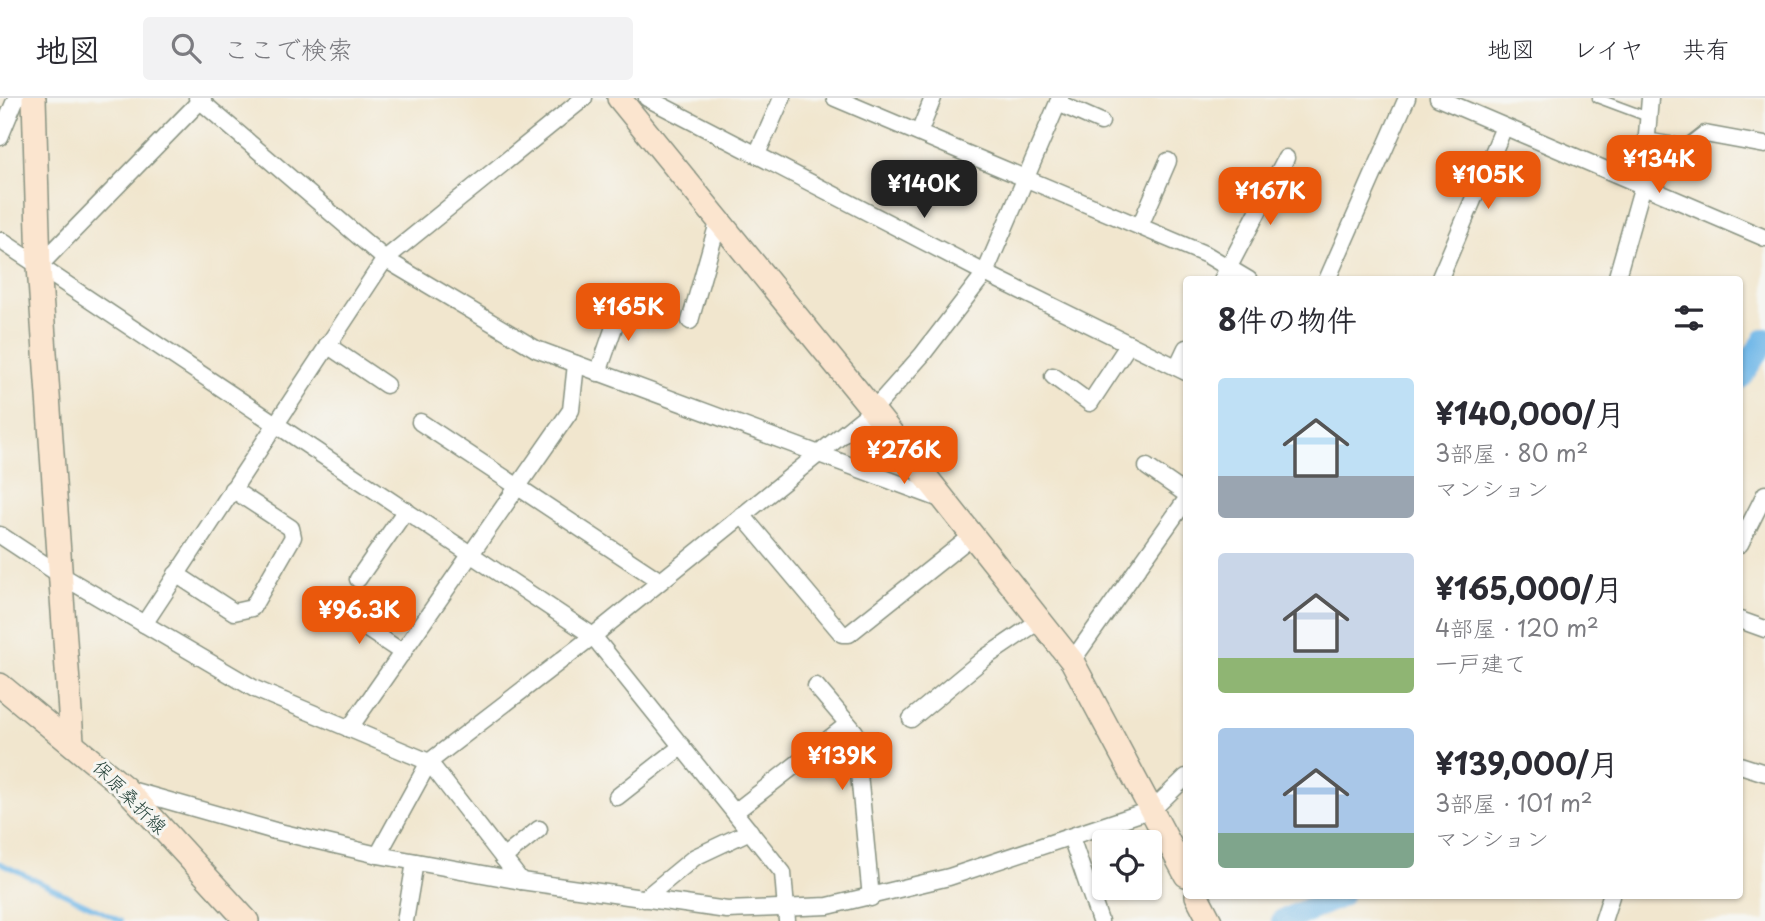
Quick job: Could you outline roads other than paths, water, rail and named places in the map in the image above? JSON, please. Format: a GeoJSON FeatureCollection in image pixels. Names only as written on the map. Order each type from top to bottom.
{"type":"FeatureCollection","features":[{"type":"Feature","properties":{"kind":"street"},"geometry":{"type":"LineString","coordinates":[[0,137],[16,98]]}},
{"type":"Feature","properties":{"kind":"street"},"geometry":{"type":"LineString","coordinates":[[34,98],[39,266],[72,741]]}},
{"type":"Feature","properties":{"kind":"street"},"geometry":{"type":"LineString","coordinates":[[144,624],[275,422],[386,259],[584,98]]}},
{"type":"Feature","properties":{"kind":"street"},"geometry":{"type":"LineString","coordinates":[[619,98],[873,410],[1072,661],[1183,869]]}},
{"type":"Feature","properties":{"kind":"street"},"geometry":{"type":"LineString","coordinates":[[647,98],[985,273],[1182,369]]}},
{"type":"Feature","properties":{"kind":"street"},"geometry":{"type":"LineString","coordinates":[[757,154],[782,98]]}},
{"type":"Feature","properties":{"kind":"street"},"geometry":{"type":"LineString","coordinates":[[835,98],[1208,255],[1225,274],[1286,158]]}},
{"type":"Feature","properties":{"kind":"street"},"geometry":{"type":"LineString","coordinates":[[919,133],[933,98]]}},
{"type":"Feature","properties":{"kind":"street"},"geometry":{"type":"LineString","coordinates":[[1329,276],[1408,98]]}},
{"type":"Feature","properties":{"kind":"street"},"geometry":{"type":"LineString","coordinates":[[1438,98],[1765,238]]}},
{"type":"Feature","properties":{"kind":"street"},"geometry":{"type":"LineString","coordinates":[[1621,276],[1643,185],[1650,98]]}},
{"type":"Feature","properties":{"kind":"street"},"geometry":{"type":"LineString","coordinates":[[39,266],[200,99],[386,259],[536,349],[943,500]]}},
{"type":"Feature","properties":{"kind":"street"},"geometry":{"type":"LineString","coordinates":[[378,855],[429,762],[593,636],[873,410],[947,325],[985,273],[1059,101],[1101,122]]}},
{"type":"Feature","properties":{"kind":"street"},"geometry":{"type":"LineString","coordinates":[[1441,276],[1504,127]]}},
{"type":"Feature","properties":{"kind":"street"},"geometry":{"type":"LineString","coordinates":[[1646,141],[1688,148],[1705,134],[1765,145]]}},
{"type":"Feature","properties":{"kind":"street"},"geometry":{"type":"LineString","coordinates":[[1140,226],[1168,161]]}},
{"type":"Feature","properties":{"kind":"street"},"geometry":{"type":"LineString","coordinates":[[690,321],[719,219]]}},
{"type":"Feature","properties":{"kind":"street"},"geometry":{"type":"LineString","coordinates":[[0,240],[593,636],[783,873],[787,915]]}},
{"type":"Feature","properties":{"kind":"street"},"geometry":{"type":"LineString","coordinates":[[598,373],[622,304],[659,315]]}},
{"type":"Feature","properties":{"kind":"street"},"geometry":{"type":"LineString","coordinates":[[1053,376],[1090,403],[1129,344]]}},
{"type":"Feature","properties":{"kind":"street"},"geometry":{"type":"LineString","coordinates":[[327,345],[386,385]]}},
{"type":"Feature","properties":{"kind":"street"},"geometry":{"type":"LineString","coordinates":[[349,729],[571,410],[576,364]]}},
{"type":"Feature","properties":{"kind":"street"},"geometry":{"type":"LineString","coordinates":[[421,422],[660,581]]}},
{"type":"Feature","properties":{"kind":"street"},"geometry":{"type":"LineString","coordinates":[[1147,467],[1183,492]]}},
{"type":"Feature","properties":{"kind":"street"},"geometry":{"type":"LineString","coordinates":[[176,574],[234,612],[251,608],[293,537],[291,528],[232,489]]}},
{"type":"Feature","properties":{"kind":"street"},"geometry":{"type":"LineString","coordinates":[[1743,538],[1765,494]]}},
{"type":"Feature","properties":{"kind":"street"},"geometry":{"type":"LineString","coordinates":[[1072,661],[1183,504]]}},
{"type":"Feature","properties":{"kind":"street"},"geometry":{"type":"LineString","coordinates":[[358,579],[405,510]]}},
{"type":"Feature","properties":{"kind":"street"},"geometry":{"type":"LineString","coordinates":[[742,515],[842,634],[849,634],[972,536]]}},
{"type":"Feature","properties":{"kind":"street"},"geometry":{"type":"LineString","coordinates":[[0,535],[59,574],[255,689],[429,762],[521,881]]}},
{"type":"Feature","properties":{"kind":"street"},"geometry":{"type":"LineString","coordinates":[[336,608],[403,653]]}},
{"type":"Feature","properties":{"kind":"street"},"geometry":{"type":"LineString","coordinates":[[911,719],[986,657],[1040,621]]}},
{"type":"Feature","properties":{"kind":"street"},"geometry":{"type":"LineString","coordinates":[[1743,621],[1765,628]]}},
{"type":"Feature","properties":{"kind":"street","name":"保原桑折線"},"geometry":{"type":"LineString","coordinates":[[0,685],[72,741],[125,788],[247,921]]}},
{"type":"Feature","properties":{"kind":"street"},"geometry":{"type":"LineString","coordinates":[[816,686],[855,732],[871,898]]}},
{"type":"Feature","properties":{"kind":"street"},"geometry":{"type":"LineString","coordinates":[[735,812],[848,724]]}},
{"type":"Feature","properties":{"kind":"street"},"geometry":{"type":"LineString","coordinates":[[617,797],[682,746]]}},
{"type":"Feature","properties":{"kind":"street"},"geometry":{"type":"LineString","coordinates":[[1743,766],[1765,773]]}},
{"type":"Feature","properties":{"kind":"street"},"geometry":{"type":"LineString","coordinates":[[125,788],[275,831],[378,855],[644,900],[787,915],[871,898],[949,877],[1071,837],[1153,809],[1183,780]]}},
{"type":"Feature","properties":{"kind":"street"},"geometry":{"type":"LineString","coordinates":[[503,858],[539,829]]}},
{"type":"Feature","properties":{"kind":"street"},"geometry":{"type":"LineString","coordinates":[[644,900],[695,857],[750,831]]}},
{"type":"Feature","properties":{"kind":"street"},"geometry":{"type":"LineString","coordinates":[[1071,837],[1100,921]]}},
{"type":"Feature","properties":{"kind":"street"},"geometry":{"type":"LineString","coordinates":[[405,921],[415,862]]}},
{"type":"Feature","properties":{"kind":"street"},"geometry":{"type":"LineString","coordinates":[[1199,899],[1210,921]]}},
{"type":"Feature","properties":{"kind":"street"},"geometry":{"type":"LineString","coordinates":[[1603,921],[1610,899]]}},
{"type":"Feature","properties":{"kind":"lane"},"geometry":{"type":"LineString","coordinates":[[1597,98],[1647,117]]}},
{"type":"Feature","properties":{"kind":"waterway"},"geometry":{"type":"LineString","coordinates":[[1743,373],[1765,340]]}},
{"type":"Feature","properties":{"kind":"waterway"},"geometry":{"type":"LineString","coordinates":[[0,863],[121,921]]}},
{"type":"Feature","properties":{"kind":"waterway"},"geometry":{"type":"LineString","coordinates":[[1283,921],[1333,899]]}}]}
